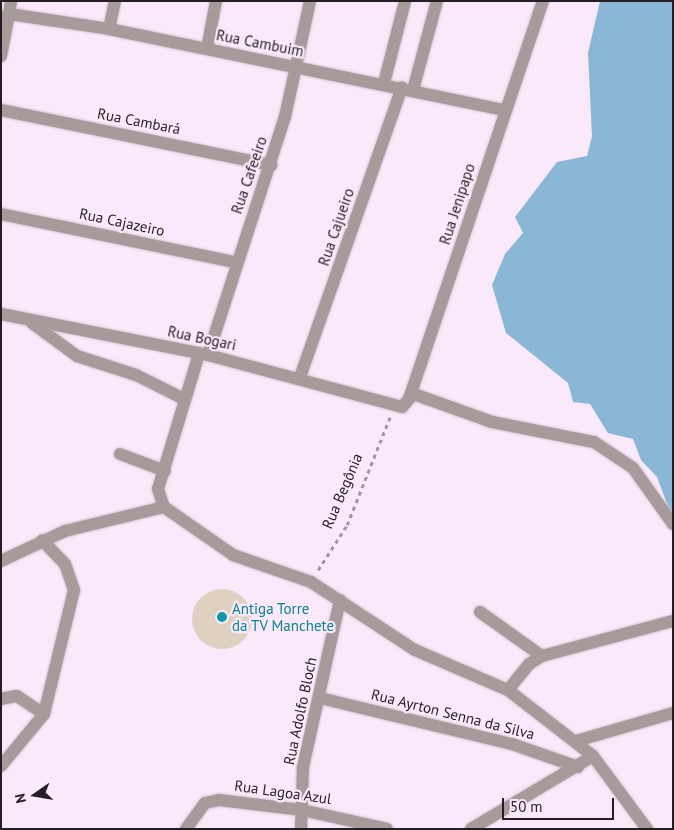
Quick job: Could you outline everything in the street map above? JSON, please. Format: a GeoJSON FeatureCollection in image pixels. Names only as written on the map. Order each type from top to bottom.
{"type":"FeatureCollection","features":[{"type":"Feature","properties":{"kind":"street"},"geometry":{"type":"LineString","coordinates":[[110,29],[115,1]]}},
{"type":"Feature","properties":{"kind":"street"},"geometry":{"type":"LineString","coordinates":[[207,49],[216,1]]}},
{"type":"Feature","properties":{"kind":"street","name":"Rua Cafeeiro"},"geometry":{"type":"LineString","coordinates":[[164,507],[158,490],[165,471],[184,399],[203,355],[271,165],[298,67],[310,1]]}},
{"type":"Feature","properties":{"kind":"street"},"geometry":{"type":"LineString","coordinates":[[384,83],[404,1]]}},
{"type":"Feature","properties":{"kind":"street"},"geometry":{"type":"LineString","coordinates":[[408,88],[437,1]]}},
{"type":"Feature","properties":{"kind":"street","name":"Rua Jenipapo"},"geometry":{"type":"LineString","coordinates":[[411,393],[543,1]]}},
{"type":"Feature","properties":{"kind":"street"},"geometry":{"type":"LineString","coordinates":[[1,56],[7,11]]}},
{"type":"Feature","properties":{"kind":"street","name":"Rua Cambuim"},"geometry":{"type":"LineString","coordinates":[[7,11],[110,29],[384,83],[505,110]]}},
{"type":"Feature","properties":{"kind":"street","name":"Rua Cajueiro"},"geometry":{"type":"LineString","coordinates":[[300,377],[408,88]]}},
{"type":"Feature","properties":{"kind":"street","name":"Rua Cambará"},"geometry":{"type":"LineString","coordinates":[[1,110],[271,165]]}},
{"type":"Feature","properties":{"kind":"street","name":"Rua Cajazeiro"},"geometry":{"type":"LineString","coordinates":[[1,214],[235,262]]}},
{"type":"Feature","properties":{"kind":"street","name":"Rua Bogari"},"geometry":{"type":"LineString","coordinates":[[1,314],[203,355],[300,377],[394,406]]}},
{"type":"Feature","properties":{"kind":"street"},"geometry":{"type":"LineString","coordinates":[[28,320],[77,356],[128,372],[184,399]]}},
{"type":"Feature","properties":{"kind":"street"},"geometry":{"type":"LineString","coordinates":[[394,406],[402,407],[411,393],[492,422],[594,442],[633,468],[673,524]]}},
{"type":"Feature","properties":{"kind":"street"},"geometry":{"type":"LineString","coordinates":[[120,454],[165,471]]}},
{"type":"Feature","properties":{"kind":"street"},"geometry":{"type":"LineString","coordinates":[[1,561],[42,540],[164,507],[233,555],[311,582],[415,650],[508,690],[593,756],[641,815],[647,829]]}},
{"type":"Feature","properties":{"kind":"street"},"geometry":{"type":"LineString","coordinates":[[1,766],[44,714],[75,581],[42,540]]}},
{"type":"Feature","properties":{"kind":"street","name":"Rua Adolfo Bloch"},"geometry":{"type":"LineString","coordinates":[[301,829],[303,767],[320,698],[340,600]]}},
{"type":"Feature","properties":{"kind":"street"},"geometry":{"type":"LineString","coordinates":[[480,612],[542,656]]}},
{"type":"Feature","properties":{"kind":"street"},"geometry":{"type":"LineString","coordinates":[[508,690],[529,664],[542,656],[673,621]]}},
{"type":"Feature","properties":{"kind":"street"},"geometry":{"type":"LineString","coordinates":[[1,699],[17,696],[44,714]]}},
{"type":"Feature","properties":{"kind":"street","name":"Rua Ayrton Senna da Silva"},"geometry":{"type":"LineString","coordinates":[[320,698],[512,744],[578,767]]}},
{"type":"Feature","properties":{"kind":"street"},"geometry":{"type":"LineString","coordinates":[[576,741],[673,713]]}},
{"type":"Feature","properties":{"kind":"street"},"geometry":{"type":"LineString","coordinates":[[471,829],[578,767],[593,756]]}},
{"type":"Feature","properties":{"kind":"street","name":"Rua Lagoa Azul"},"geometry":{"type":"LineString","coordinates":[[186,829],[197,812],[214,800],[302,810],[387,829]]}},
{"type":"Feature","properties":{"kind":"path","name":"Rua Begônia"},"geometry":{"type":"LineString","coordinates":[[311,582],[343,533],[394,406]]}},
{"type":"Feature","properties":{"kind":"water"},"geometry":{"type":"Polygon","coordinates":[[[600,1],[673,1],[673,520],[657,477],[641,460],[633,439],[608,433],[590,404],[573,402],[568,383],[506,333],[492,285],[505,254],[523,233],[515,217],[557,162],[587,156],[592,136],[588,53],[600,1]]]}},
{"type":"Feature","properties":{"kind":"building","name":"Antiga Torre da TV Manchete"},"geometry":{"type":"Polygon","coordinates":[[[216,589],[228,589],[239,594],[247,602],[252,613],[250,631],[239,644],[228,649],[216,649],[205,644],[197,636],[192,625],[192,613],[197,602],[205,594],[216,589]]]}},
{"type":"Feature","properties":{"kind":"place","name":"Antiga Torre da TV Manchete"},"geometry":{"type":"Point","coordinates":[222,617]}}]}
